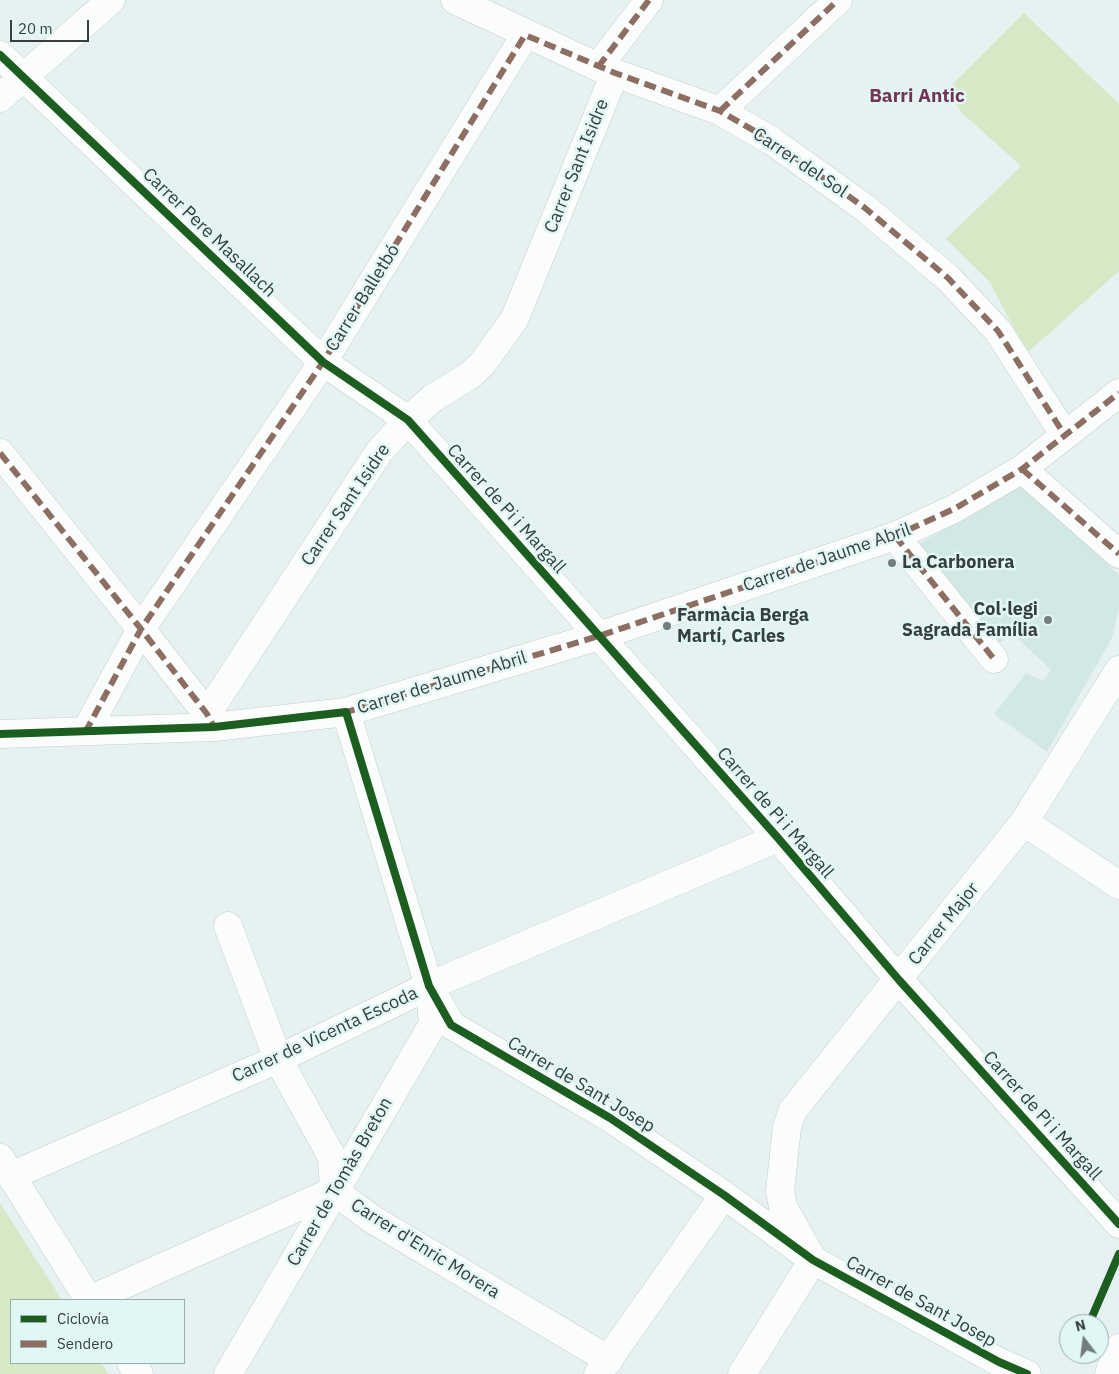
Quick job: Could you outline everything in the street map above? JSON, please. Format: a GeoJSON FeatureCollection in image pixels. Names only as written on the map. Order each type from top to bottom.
{"type":"FeatureCollection","features":[{"type":"Feature","properties":{"kind":"street"},"geometry":{"type":"LineString","coordinates":[[0,98],[110,0]]}},
{"type":"Feature","properties":{"kind":"street","name":"Carrer del Sol"},"geometry":{"type":"LineString","coordinates":[[455,0],[606,70],[720,111],[772,141],[865,208],[948,278],[998,331],[1064,434]]}},
{"type":"Feature","properties":{"kind":"street","name":"Carrer Sant Isidre"},"geometry":{"type":"LineString","coordinates":[[210,720],[379,452],[408,420],[433,398],[469,376],[482,364],[514,320],[606,70],[649,0]]}},
{"type":"Feature","properties":{"kind":"street"},"geometry":{"type":"LineString","coordinates":[[720,111],[838,0]]}},
{"type":"Feature","properties":{"kind":"street","name":"Carrer Balletbó"},"geometry":{"type":"LineString","coordinates":[[87,729],[140,629],[323,362],[525,34]]}},
{"type":"Feature","properties":{"kind":"street","name":"Carrer Pere Masallach"},"geometry":{"type":"LineString","coordinates":[[0,55],[323,362],[408,420]]}},
{"type":"Feature","properties":{"kind":"street","name":"Carrer de Jaume Abril"},"geometry":{"type":"LineString","coordinates":[[87,729],[346,712],[600,636],[895,536],[954,509],[1022,469],[1064,434],[1119,393]]}},
{"type":"Feature","properties":{"kind":"street","name":"Carrer de Pi i Margall"},"geometry":{"type":"LineString","coordinates":[[408,420],[778,838],[899,980],[1119,1224]]}},
{"type":"Feature","properties":{"kind":"street"},"geometry":{"type":"LineString","coordinates":[[0,454],[210,720]]}},
{"type":"Feature","properties":{"kind":"street"},"geometry":{"type":"LineString","coordinates":[[1022,469],[1119,554]]}},
{"type":"Feature","properties":{"kind":"street"},"geometry":{"type":"LineString","coordinates":[[895,536],[994,659]]}},
{"type":"Feature","properties":{"kind":"street","name":"Carrer Major"},"geometry":{"type":"LineString","coordinates":[[813,1260],[783,1207],[780,1191],[787,1128],[793,1110],[1024,822],[1119,670]]}},
{"type":"Feature","properties":{"kind":"street","name":"Carrer de Sant Josep"},"geometry":{"type":"LineString","coordinates":[[346,712],[429,986],[451,1026],[610,1118],[724,1195],[813,1260],[999,1362],[1028,1374]]}},
{"type":"Feature","properties":{"kind":"street"},"geometry":{"type":"LineString","coordinates":[[0,734],[87,729]]}},
{"type":"Feature","properties":{"kind":"street"},"geometry":{"type":"LineString","coordinates":[[1024,822],[1119,885]]}},
{"type":"Feature","properties":{"kind":"street","name":"Carrer de Vicenta Escoda"},"geometry":{"type":"LineString","coordinates":[[5,1167],[278,1059],[429,986],[778,838]]}},
{"type":"Feature","properties":{"kind":"street","name":"Carrer d'Enric Morera"},"geometry":{"type":"LineString","coordinates":[[228,926],[278,1059],[332,1157],[334,1191],[372,1219],[604,1367]]}},
{"type":"Feature","properties":{"kind":"street","name":"Carrer de Tomàs Breton"},"geometry":{"type":"LineString","coordinates":[[228,1374],[433,1024],[429,986]]}},
{"type":"Feature","properties":{"kind":"street"},"geometry":{"type":"LineString","coordinates":[[5,1167],[88,1299]]}},
{"type":"Feature","properties":{"kind":"street"},"geometry":{"type":"LineString","coordinates":[[91,1299],[334,1191]]}},
{"type":"Feature","properties":{"kind":"street"},"geometry":{"type":"LineString","coordinates":[[604,1367],[724,1195]]}},
{"type":"Feature","properties":{"kind":"street"},"geometry":{"type":"LineString","coordinates":[[742,1374],[813,1260]]}},
{"type":"Feature","properties":{"kind":"street"},"geometry":{"type":"LineString","coordinates":[[1109,1374],[1119,1348]]}},
{"type":"Feature","properties":{"kind":"shaded area","name":"Col·legi Sagrada Família"},"geometry":{"type":"Polygon","coordinates":[[[1024,485],[1119,575],[1119,608],[1112,638],[1047,752],[994,714],[1026,673],[1043,681],[1051,670],[1011,632],[1000,643],[918,544],[1024,485]]]}},
{"type":"Feature","properties":{"kind":"green space"},"geometry":{"type":"Polygon","coordinates":[[[1024,13],[1119,104],[1119,271],[1027,353],[989,281],[946,239],[1021,166],[961,112],[947,90],[1024,13]]]}},
{"type":"Feature","properties":{"kind":"green space"},"geometry":{"type":"Polygon","coordinates":[[[0,1203],[61,1299],[10,1299],[10,1364],[102,1364],[109,1374],[0,1374],[0,1203]]]}},
{"type":"Feature","properties":{"kind":"marked path"},"geometry":{"type":"LineString","coordinates":[[598,67],[649,0]]}},
{"type":"Feature","properties":{"kind":"marked path"},"geometry":{"type":"LineString","coordinates":[[720,111],[838,0]]}},
{"type":"Feature","properties":{"kind":"marked path"},"geometry":{"type":"LineString","coordinates":[[0,453],[141,629],[323,362],[525,35],[615,73],[720,111],[772,141],[865,208],[948,278],[998,331],[1064,434]]}},
{"type":"Feature","properties":{"kind":"marked path"},"geometry":{"type":"LineString","coordinates":[[343,713],[599,636],[895,536],[954,509],[1022,469],[1119,393]]}},
{"type":"Feature","properties":{"kind":"marked path"},"geometry":{"type":"LineString","coordinates":[[1022,469],[1119,554]]}},
{"type":"Feature","properties":{"kind":"marked path"},"geometry":{"type":"LineString","coordinates":[[895,536],[994,659]]}},
{"type":"Feature","properties":{"kind":"marked path"},"geometry":{"type":"LineString","coordinates":[[91,729],[87,729],[141,629],[207,714],[214,727]]}},
{"type":"Feature","properties":{"kind":"cycle path"},"geometry":{"type":"LineString","coordinates":[[0,55],[323,362],[408,420],[778,838],[899,980],[1119,1224]]}},
{"type":"Feature","properties":{"kind":"cycle path"},"geometry":{"type":"LineString","coordinates":[[0,734],[214,727],[346,712],[429,986],[451,1025],[610,1118],[724,1195],[813,1260],[999,1362],[1027,1374]]}},
{"type":"Feature","properties":{"kind":"cycle path"},"geometry":{"type":"LineString","coordinates":[[1093,1314],[1119,1254]]}},
{"type":"Feature","properties":{"kind":"place","name":"La Carbonera"},"geometry":{"type":"Point","coordinates":[892,563]}},
{"type":"Feature","properties":{"kind":"place","name":"Col·legi Sagrada Família"},"geometry":{"type":"Point","coordinates":[1048,620]}},
{"type":"Feature","properties":{"kind":"place","name":"Farmàcia Berga Martí, Carles"},"geometry":{"type":"Point","coordinates":[667,626]}},
{"type":"Feature","properties":{"kind":"district","name":"Barri Antic"},"geometry":{"type":"Point","coordinates":[917,97]}}]}
